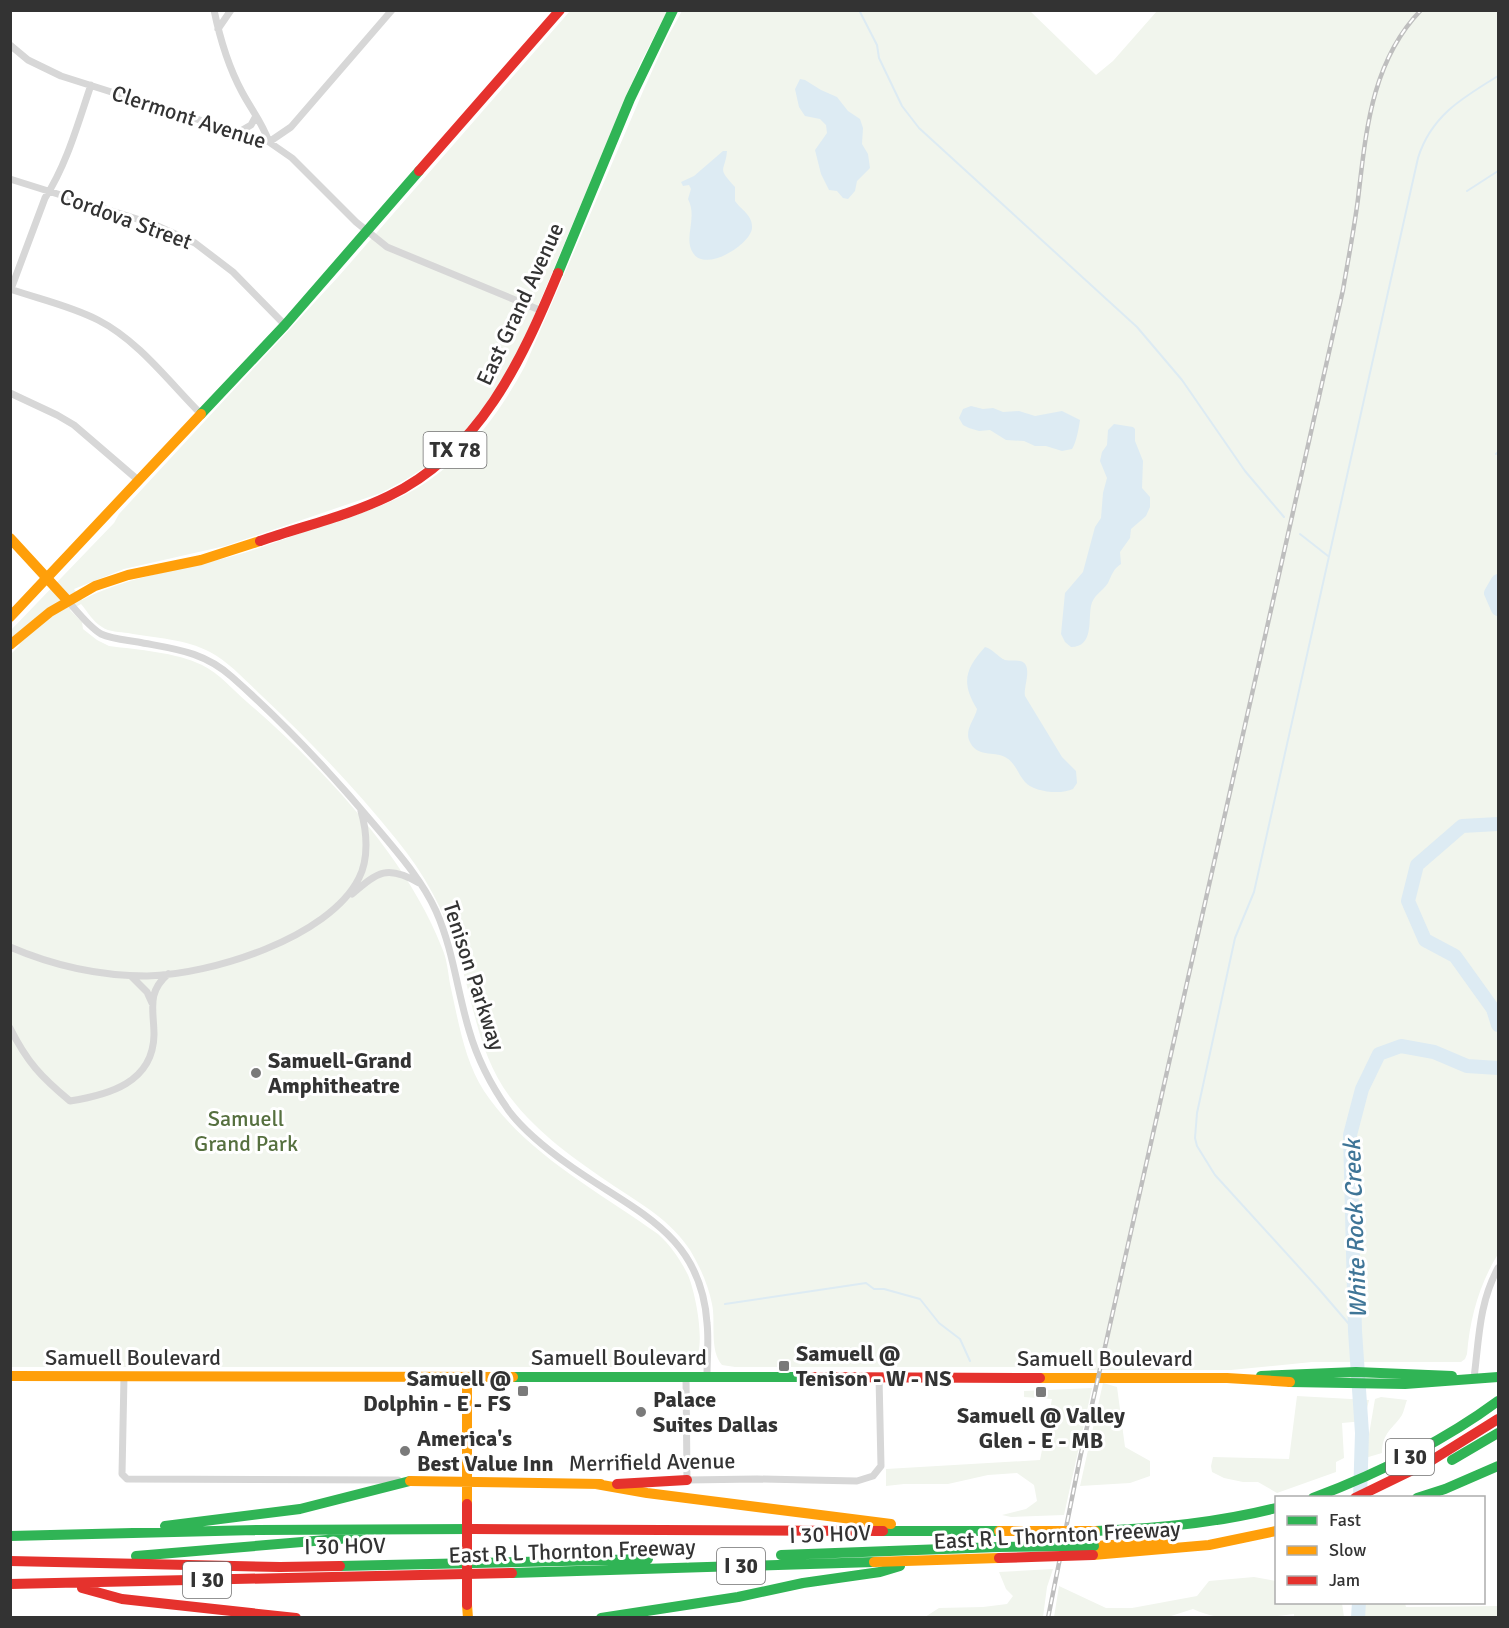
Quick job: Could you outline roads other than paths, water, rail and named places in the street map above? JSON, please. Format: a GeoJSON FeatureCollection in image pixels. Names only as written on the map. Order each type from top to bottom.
{"type":"FeatureCollection","features":[{"type":"Feature","properties":{"kind":"main road"},"geometry":{"type":"LineString","coordinates":[[10,617],[285,325],[560,10]]}},
{"type":"Feature","properties":{"kind":"main road","name":"East Grand Avenue"},"geometry":{"type":"LineString","coordinates":[[10,645],[67,600],[106,582],[200,560],[349,512],[402,490],[418,480],[464,441],[486,416],[517,364],[650,55],[674,10]]}},
{"type":"Feature","properties":{"kind":"main road","name":"Tenison Parkway"},"geometry":{"type":"LineString","coordinates":[[10,538],[67,600]]}},
{"type":"Feature","properties":{"kind":"main road","name":"Samuell Boulevard"},"geometry":{"type":"LineString","coordinates":[[1227,1378],[1313,1371],[1400,1371],[1473,1378]]}},
{"type":"Feature","properties":{"kind":"main road","name":"Samuell Boulevard"},"geometry":{"type":"LineString","coordinates":[[10,1376],[1227,1378],[1312,1384],[1433,1383],[1498,1377]]}},
{"type":"Feature","properties":{"kind":"main road"},"geometry":{"type":"LineString","coordinates":[[467,1377],[468,1617]]}},
{"type":"Feature","properties":{"kind":"main road","name":"I 30"},"geometry":{"type":"LineString","coordinates":[[1317,1496],[1344,1487],[1405,1459],[1460,1428],[1498,1401]]}},
{"type":"Feature","properties":{"kind":"main road"},"geometry":{"type":"LineString","coordinates":[[1357,1496],[1443,1455],[1498,1419]]}},
{"type":"Feature","properties":{"kind":"main road","name":"I 30"},"geometry":{"type":"LineString","coordinates":[[1377,1496],[1417,1478],[1498,1433]]}},
{"type":"Feature","properties":{"kind":"main road"},"geometry":{"type":"LineString","coordinates":[[1421,1496],[1445,1489],[1498,1466]]}},
{"type":"Feature","properties":{"kind":"main road","name":"Merrifield Avenue"},"geometry":{"type":"LineString","coordinates":[[410,1481],[467,1480],[596,1484],[687,1480]]}},
{"type":"Feature","properties":{"kind":"main road"},"geometry":{"type":"LineString","coordinates":[[143,1532],[186,1521],[294,1510],[410,1481]]}},
{"type":"Feature","properties":{"kind":"main road"},"geometry":{"type":"LineString","coordinates":[[596,1484],[647,1493],[947,1531]]}},
{"type":"Feature","properties":{"kind":"main road","name":"East R L Thornton Freeway"},"geometry":{"type":"LineString","coordinates":[[10,1536],[143,1532],[457,1529],[1095,1532],[1186,1527],[1275,1508]]}},
{"type":"Feature","properties":{"kind":"main road"},"geometry":{"type":"LineString","coordinates":[[1262,1531],[1275,1524]]}},
{"type":"Feature","properties":{"kind":"main road"},"geometry":{"type":"LineString","coordinates":[[60,1561],[457,1529]]}},
{"type":"Feature","properties":{"kind":"main road","name":"East R L Thornton Freeway"},"geometry":{"type":"LineString","coordinates":[[10,1584],[915,1561],[998,1553],[1188,1549],[1262,1531],[1275,1532]]}},
{"type":"Feature","properties":{"kind":"main road","name":"I 30 HOV"},"geometry":{"type":"LineString","coordinates":[[10,1563],[60,1561],[280,1567],[998,1553]]}},
{"type":"Feature","properties":{"kind":"main road"},"geometry":{"type":"LineString","coordinates":[[60,1561],[348,1577]]}},
{"type":"Feature","properties":{"kind":"main road"},"geometry":{"type":"LineString","coordinates":[[601,1617],[738,1597],[841,1576],[880,1572],[915,1561]]}},
{"type":"Feature","properties":{"kind":"main road"},"geometry":{"type":"LineString","coordinates":[[66,1583],[122,1599],[296,1617]]}},
{"type":"Feature","properties":{"kind":"street"},"geometry":{"type":"LineString","coordinates":[[214,10],[229,65],[269,142],[291,127],[392,10]]}},
{"type":"Feature","properties":{"kind":"street"},"geometry":{"type":"LineString","coordinates":[[218,29],[231,10]]}},
{"type":"Feature","properties":{"kind":"street","name":"Clermont Avenue"},"geometry":{"type":"LineString","coordinates":[[10,45],[28,60],[44,69],[269,142],[292,158],[366,231],[394,251],[542,310]]}},
{"type":"Feature","properties":{"kind":"street"},"geometry":{"type":"LineString","coordinates":[[91,85],[72,140],[45,198],[11,289],[79,312],[117,332],[201,414]]}},
{"type":"Feature","properties":{"kind":"street"},"geometry":{"type":"LineString","coordinates":[[238,132],[251,125],[256,116]]}},
{"type":"Feature","properties":{"kind":"street","name":"Cordova Street"},"geometry":{"type":"LineString","coordinates":[[10,179],[153,224],[195,243],[233,272],[285,325]]}},
{"type":"Feature","properties":{"kind":"street"},"geometry":{"type":"LineString","coordinates":[[10,393],[74,425],[138,480]]}},
{"type":"Feature","properties":{"kind":"street","name":"Tenison Parkway"},"geometry":{"type":"LineString","coordinates":[[67,600],[101,634],[122,640],[184,650],[213,662],[259,702],[359,806],[421,884],[435,910],[446,938],[473,1042],[498,1094],[511,1113],[530,1134],[557,1157],[657,1224],[672,1237],[689,1260],[704,1303],[707,1323],[707,1376]]}},
{"type":"Feature","properties":{"kind":"street"},"geometry":{"type":"LineString","coordinates":[[342,901],[358,879],[365,855],[365,831],[359,806]]}},
{"type":"Feature","properties":{"kind":"street"},"geometry":{"type":"LineString","coordinates":[[10,947],[88,971],[131,976],[168,974],[225,964],[259,952],[312,924],[373,876],[382,873],[401,875],[421,884]]}},
{"type":"Feature","properties":{"kind":"street"},"geometry":{"type":"LineString","coordinates":[[152,1003],[159,982],[168,974]]}},
{"type":"Feature","properties":{"kind":"street"},"geometry":{"type":"LineString","coordinates":[[10,1028],[24,1055],[48,1083],[70,1101],[119,1089],[129,1083],[147,1062],[154,1036],[152,1003],[147,992],[131,976]]}},
{"type":"Feature","properties":{"kind":"street"},"geometry":{"type":"LineString","coordinates":[[1473,1378],[1485,1296],[1498,1268]]}},
{"type":"Feature","properties":{"kind":"street"},"geometry":{"type":"LineString","coordinates":[[686,1376],[687,1480]]}},
{"type":"Feature","properties":{"kind":"street","name":"Merrifield Avenue"},"geometry":{"type":"LineString","coordinates":[[124,1377],[122,1474],[124,1477],[130,1479],[410,1481]]}},
{"type":"Feature","properties":{"kind":"street","name":"Merrifield Avenue"},"geometry":{"type":"LineString","coordinates":[[687,1480],[856,1481],[873,1476],[881,1466],[879,1377]]}},
{"type":"Feature","properties":{"kind":"waterway"},"geometry":{"type":"LineString","coordinates":[[859,10],[877,45],[879,58],[902,106],[919,128],[1137,327],[1182,380],[1245,471],[1284,517]]}},
{"type":"Feature","properties":{"kind":"waterway"},"geometry":{"type":"LineString","coordinates":[[1355,1331],[1215,1175],[1197,1146],[1195,1138],[1197,1113],[1235,938],[1254,892],[1418,158],[1431,131],[1449,109],[1498,76]]}},
{"type":"Feature","properties":{"kind":"waterway"},"geometry":{"type":"LineString","coordinates":[[1467,191],[1498,171]]}},
{"type":"Feature","properties":{"kind":"waterway"},"geometry":{"type":"LineString","coordinates":[[1300,534],[1328,556]]}},
{"type":"Feature","properties":{"kind":"waterway","name":"White Rock Creek"},"geometry":{"type":"LineString","coordinates":[[1498,581],[1491,593],[1498,609]]}},
{"type":"Feature","properties":{"kind":"waterway","name":"White Rock Creek"},"geometry":{"type":"LineString","coordinates":[[1498,824],[1462,826],[1417,865],[1408,901],[1425,940],[1455,956],[1493,1009],[1498,1025]]}},
{"type":"Feature","properties":{"kind":"waterway","name":"White Rock Creek"},"geometry":{"type":"LineString","coordinates":[[1360,1496],[1362,1433],[1355,1331],[1350,1135],[1362,1089],[1379,1054],[1401,1046],[1434,1052],[1467,1066],[1498,1068]]}},
{"type":"Feature","properties":{"kind":"waterway"},"geometry":{"type":"LineString","coordinates":[[725,1304],[866,1283],[874,1289],[884,1289],[920,1299],[939,1323],[960,1339],[970,1361]]}},
{"type":"Feature","properties":{"kind":"waterway","name":"White Rock Creek"},"geometry":{"type":"LineString","coordinates":[[1358,1618],[1359,1604]]}},
{"type":"Feature","properties":{"kind":"railway"},"geometry":{"type":"LineString","coordinates":[[1048,1618],[1080,1458],[1343,290],[1368,123],[1381,75],[1391,52],[1404,30],[1421,10]]}},
{"type":"Feature","properties":{"kind":"place","name":"Samuell-Grand Amphitheatre"},"geometry":{"type":"Point","coordinates":[256,1073]}},
{"type":"Feature","properties":{"kind":"place","name":"Samuell @ Tenison - W - NS"},"geometry":{"type":"Point","coordinates":[784,1366]}},
{"type":"Feature","properties":{"kind":"place","name":"Samuell @ Dolphin - E - FS"},"geometry":{"type":"Point","coordinates":[523,1391]}},
{"type":"Feature","properties":{"kind":"place","name":"Samuell @ Valley Glen - E - MB"},"geometry":{"type":"Point","coordinates":[1041,1392]}},
{"type":"Feature","properties":{"kind":"place","name":"Palace Suites Dallas"},"geometry":{"type":"Point","coordinates":[641,1412]}},
{"type":"Feature","properties":{"kind":"place","name":"America's Best Value Inn"},"geometry":{"type":"Point","coordinates":[405,1451]}},
{"type":"Feature","properties":{"kind":"park label","name":"Samuell Grand Park"},"geometry":{"type":"Point","coordinates":[246,1130]}}]}
